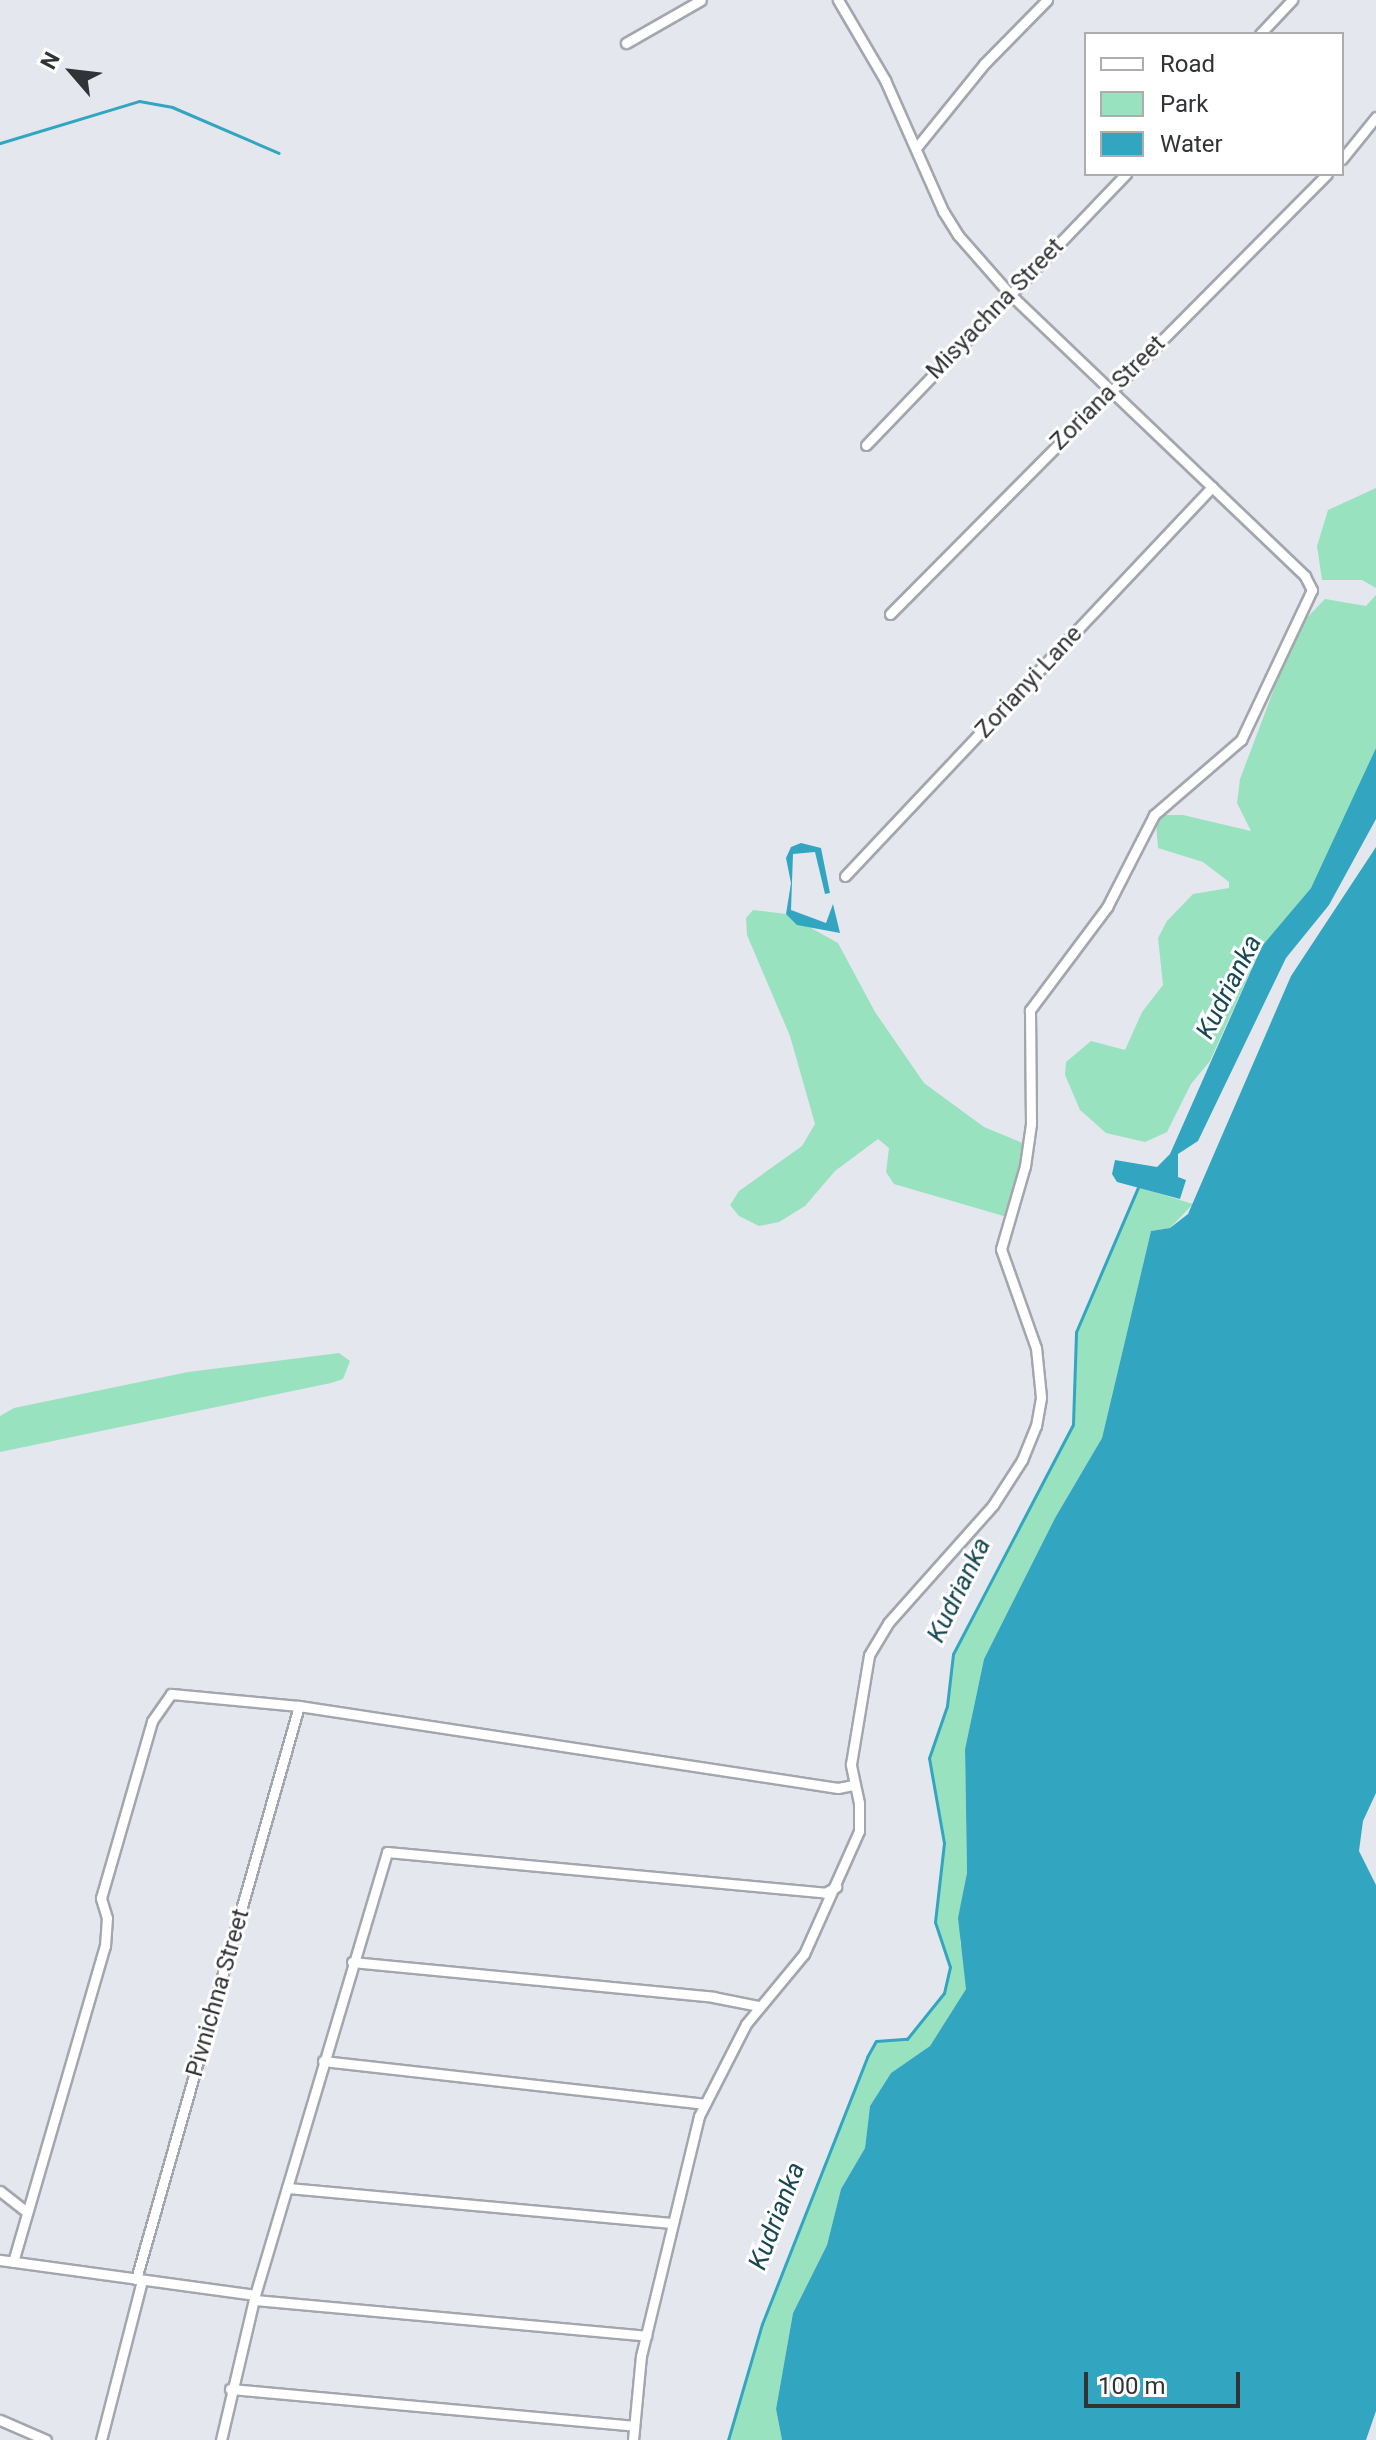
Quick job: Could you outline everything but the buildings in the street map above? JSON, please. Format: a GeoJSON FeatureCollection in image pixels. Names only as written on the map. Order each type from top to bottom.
{"type":"FeatureCollection","features":[{"type":"Feature","properties":{"kind":"street"},"geometry":{"type":"LineString","coordinates":[[626,43],[701,0]]}},
{"type":"Feature","properties":{"kind":"street"},"geometry":{"type":"LineString","coordinates":[[633,2440],[646,2336],[704,2104],[759,2006],[804,1954],[838,1885],[859,1831],[854,1785],[855,1718],[869,1655],[888,1623],[993,1505],[1022,1460],[1036,1426],[1041,1397],[1036,1348],[1001,1249],[1025,1166],[1031,1124],[1029,1019],[1035,1000],[1089,933],[1120,883],[1139,840],[1167,799],[1241,740],[1312,590],[1305,576],[1008,292],[943,211],[885,80],[838,0]]}},
{"type":"Feature","properties":{"kind":"street"},"geometry":{"type":"LineString","coordinates":[[916,148],[984,64],[1047,0]]}},
{"type":"Feature","properties":{"kind":"street"},"geometry":{"type":"LineString","coordinates":[[1262,32],[1292,0]]}},
{"type":"Feature","properties":{"kind":"street"},"geometry":{"type":"LineString","coordinates":[[1344,157],[1376,117]]}},
{"type":"Feature","properties":{"kind":"street","name":"Misyachna Street"},"geometry":{"type":"LineString","coordinates":[[866,445],[1008,292],[1124,176]]}},
{"type":"Feature","properties":{"kind":"street","name":"Zoriana Street"},"geometry":{"type":"LineString","coordinates":[[890,614],[1325,176]]}},
{"type":"Feature","properties":{"kind":"street","name":"Zorianyi Lane"},"geometry":{"type":"LineString","coordinates":[[845,876],[1212,487]]}},
{"type":"Feature","properties":{"kind":"street"},"geometry":{"type":"LineString","coordinates":[[13,2262],[105,1946],[107,1918],[101,1898],[159,1705],[171,1694],[299,1706],[632,1760],[838,1788],[854,1785]]}},
{"type":"Feature","properties":{"kind":"street","name":"Pivnichna Street"},"geometry":{"type":"LineString","coordinates":[[101,2440],[139,2280],[299,1706]]}},
{"type":"Feature","properties":{"kind":"street"},"geometry":{"type":"LineString","coordinates":[[221,2440],[230,2389],[254,2298],[387,1852],[825,1893],[838,1885]]}},
{"type":"Feature","properties":{"kind":"street"},"geometry":{"type":"LineString","coordinates":[[352,1962],[713,1997],[759,2006]]}},
{"type":"Feature","properties":{"kind":"street"},"geometry":{"type":"LineString","coordinates":[[323,2061],[704,2104]]}},
{"type":"Feature","properties":{"kind":"street"},"geometry":{"type":"LineString","coordinates":[[287,2188],[672,2223]]}},
{"type":"Feature","properties":{"kind":"street"},"geometry":{"type":"LineString","coordinates":[[0,2191],[27,2212]]}},
{"type":"Feature","properties":{"kind":"street"},"geometry":{"type":"LineString","coordinates":[[0,2260],[254,2298],[646,2336]]}},
{"type":"Feature","properties":{"kind":"street"},"geometry":{"type":"LineString","coordinates":[[230,2389],[633,2426]]}},
{"type":"Feature","properties":{"kind":"street"},"geometry":{"type":"LineString","coordinates":[[0,2420],[46,2440]]}},
{"type":"Feature","properties":{"kind":"green space"},"geometry":{"type":"Polygon","coordinates":[[[1376,488],[1376,588],[1362,580],[1322,580],[1317,546],[1328,510],[1376,488]]]}},
{"type":"Feature","properties":{"kind":"green space"},"geometry":{"type":"Polygon","coordinates":[[[1376,595],[1376,748],[1340,831],[1311,888],[1262,946],[1210,1061],[1191,1084],[1167,1132],[1145,1142],[1106,1133],[1080,1110],[1065,1075],[1066,1062],[1091,1041],[1125,1050],[1142,1012],[1163,985],[1158,938],[1167,921],[1193,894],[1229,888],[1229,882],[1203,862],[1158,848],[1156,822],[1162,815],[1183,815],[1251,831],[1237,803],[1240,779],[1297,628],[1325,599],[1366,606],[1376,595]]]}},
{"type":"Feature","properties":{"kind":"green space"},"geometry":{"type":"Polygon","coordinates":[[[753,910],[786,914],[838,943],[875,1012],[924,1083],[984,1127],[1025,1144],[1030,1164],[1007,1217],[894,1184],[886,1172],[889,1148],[878,1139],[835,1171],[805,1206],[779,1222],[759,1226],[739,1216],[730,1205],[739,1191],[802,1146],[815,1124],[790,1036],[747,935],[746,918],[753,910]]]}},
{"type":"Feature","properties":{"kind":"green space"},"geometry":{"type":"Polygon","coordinates":[[[1138,1187],[1193,1204],[1170,1228],[1151,1231],[1102,1438],[1055,1518],[984,1659],[965,1749],[967,1873],[960,1943],[966,1957],[966,1989],[930,2046],[891,2073],[870,2106],[865,2148],[841,2189],[827,2245],[793,2313],[776,2409],[782,2440],[728,2440],[762,2324],[867,2057],[876,2041],[907,2039],[944,1993],[950,1967],[935,1922],[944,1843],[929,1758],[947,1706],[953,1654],[1073,1424],[1076,1332],[1138,1187]]]}},
{"type":"Feature","properties":{"kind":"green space"},"geometry":{"type":"Polygon","coordinates":[[[339,1353],[350,1361],[343,1379],[331,1383],[0,1452],[0,1416],[14,1408],[188,1372],[339,1353]]]}},
{"type":"Feature","properties":{"kind":"water"},"geometry":{"type":"Polygon","coordinates":[[[1376,748],[1376,819],[1329,905],[1286,958],[1198,1141],[1178,1154],[1178,1177],[1186,1180],[1180,1199],[1117,1182],[1112,1174],[1115,1160],[1157,1167],[1170,1154],[1262,946],[1311,888],[1376,748]]]}},
{"type":"Feature","properties":{"kind":"water"},"geometry":{"type":"Polygon","coordinates":[[[801,843],[821,848],[830,893],[825,894],[815,852],[793,854],[791,910],[826,923],[833,904],[840,933],[797,925],[786,914],[791,883],[786,858],[791,847],[801,843]]]}},
{"type":"Feature","properties":{"kind":"water"},"geometry":{"type":"Polygon","coordinates":[[[1376,847],[1376,1793],[1363,1821],[1359,1851],[1376,1885],[1376,2411],[1366,2440],[782,2440],[776,2409],[793,2313],[827,2245],[841,2189],[865,2148],[870,2106],[891,2073],[930,2046],[966,1989],[958,1918],[967,1873],[965,1749],[984,1659],[1055,1518],[1102,1438],[1151,1231],[1170,1228],[1188,1214],[1291,976],[1376,847]]]}},
{"type":"Feature","properties":{"kind":"waterway"},"geometry":{"type":"LineString","coordinates":[[0,143],[139,101],[172,107],[279,153]]}},
{"type":"Feature","properties":{"kind":"waterway","name":"Kudrianka"},"geometry":{"type":"LineString","coordinates":[[728,2440],[762,2324],[867,2057],[876,2041],[907,2039],[944,1993],[950,1967],[935,1922],[944,1843],[929,1758],[947,1706],[953,1654],[1073,1424],[1076,1332],[1139,1185]]}}]}
